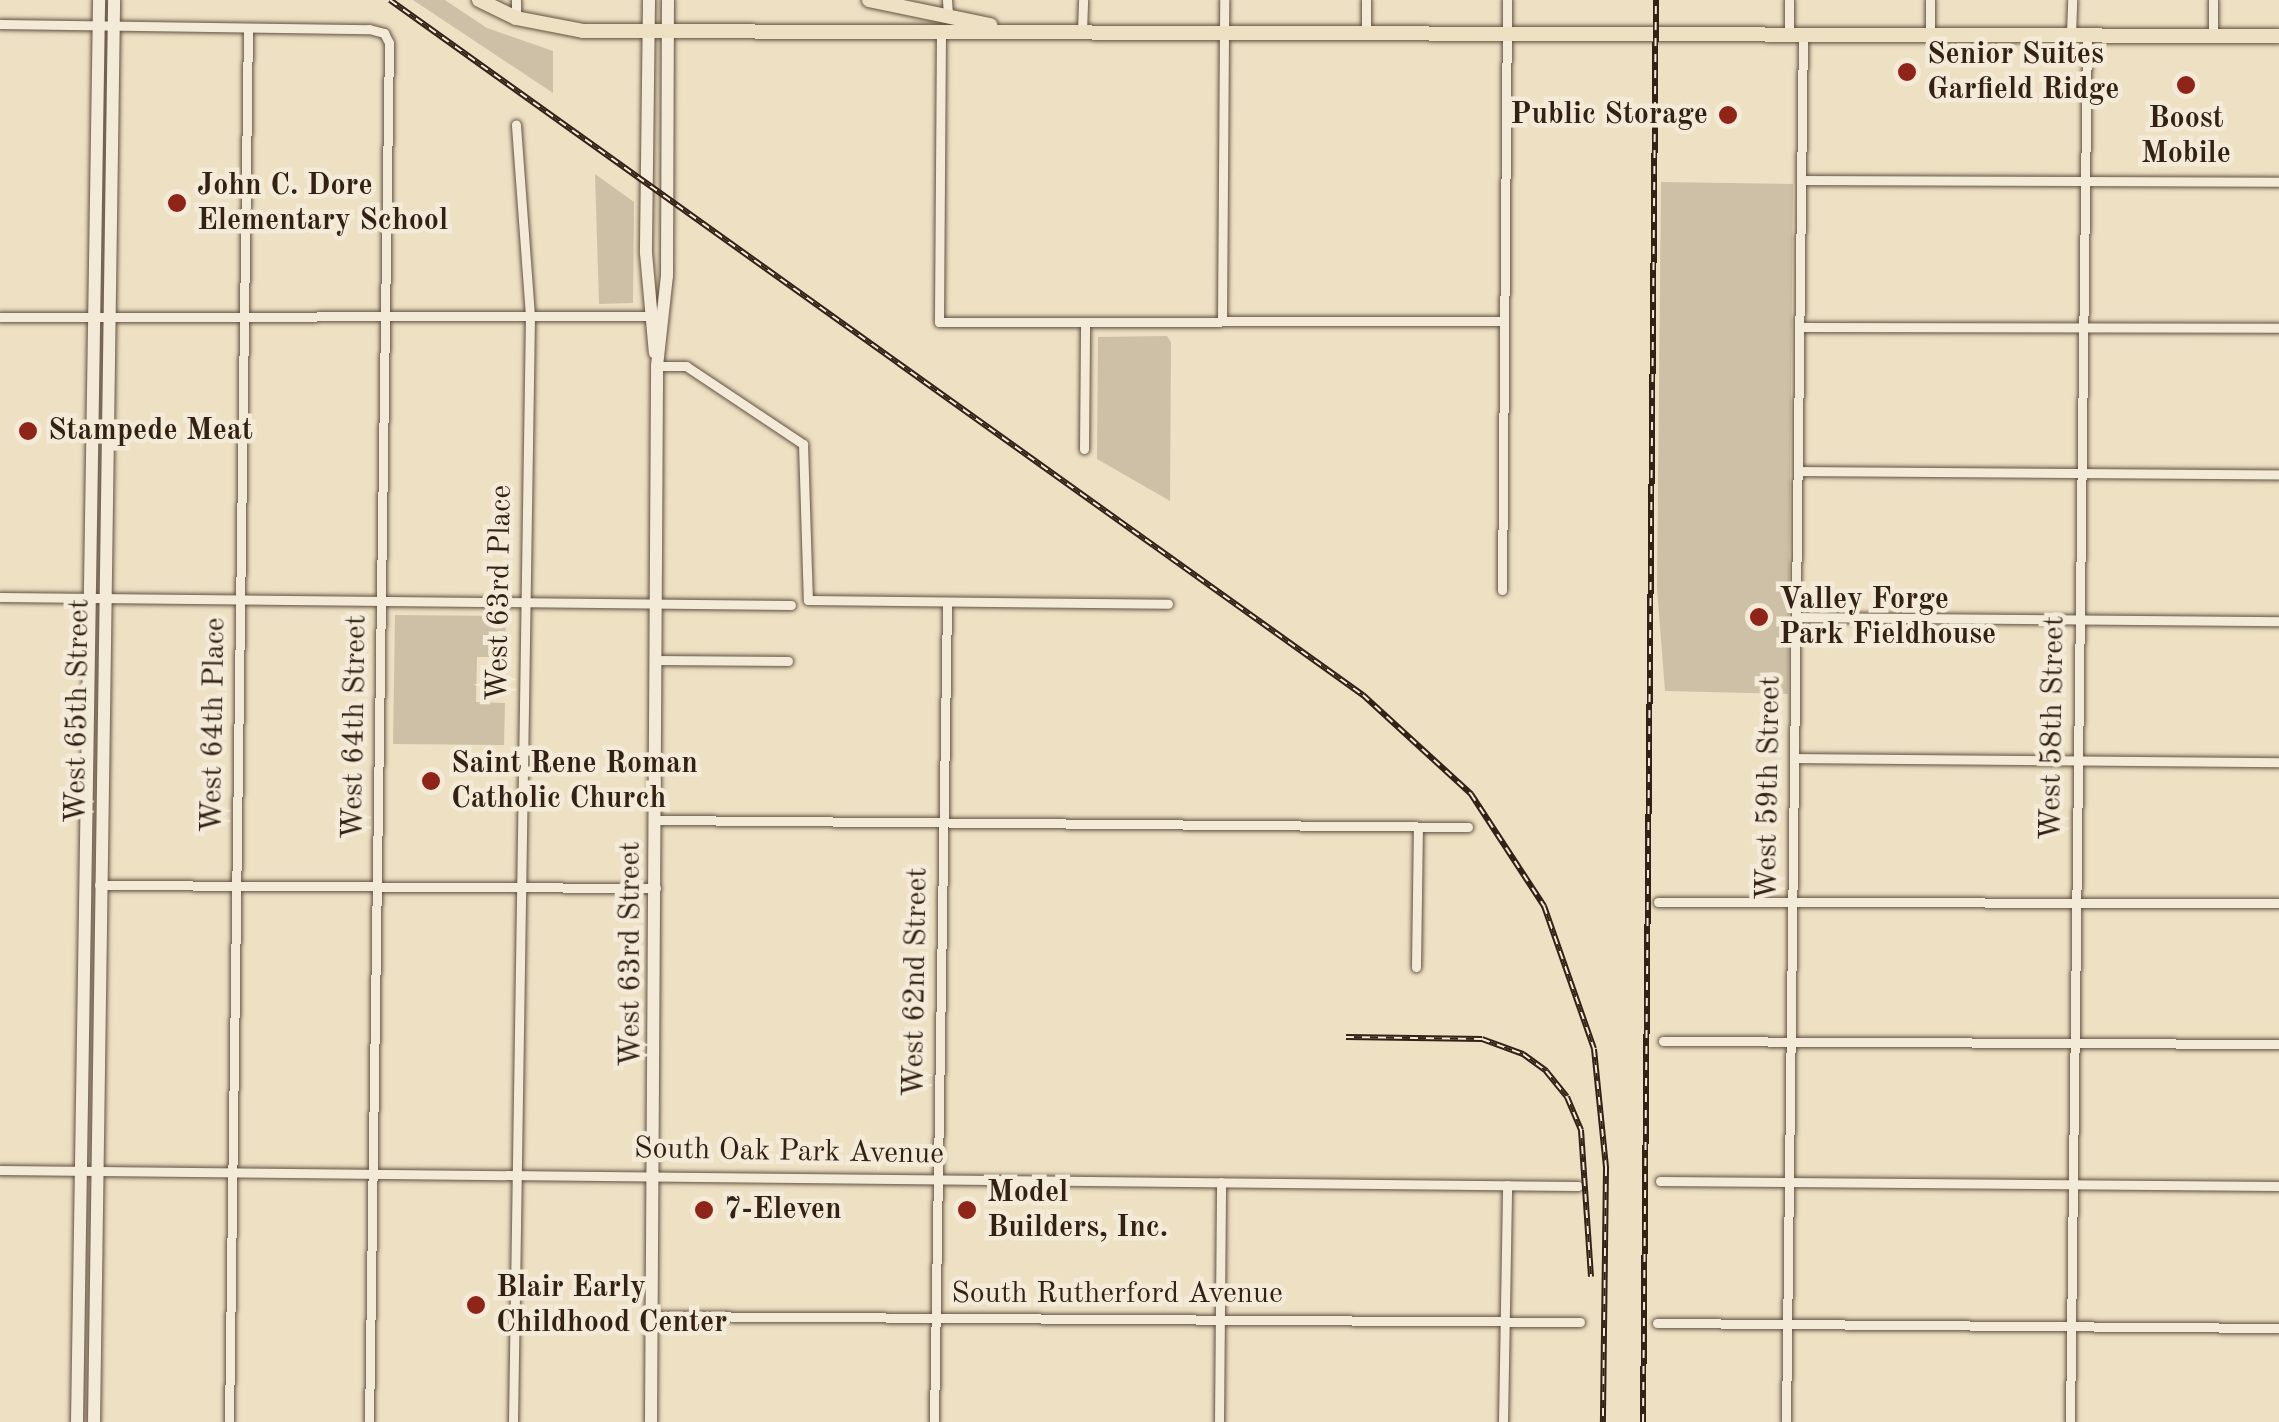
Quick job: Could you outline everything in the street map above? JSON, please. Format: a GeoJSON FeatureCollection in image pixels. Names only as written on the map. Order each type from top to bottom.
{"type":"FeatureCollection","features":[{"type":"Feature","properties":{"kind":"main road"},"geometry":{"type":"LineString","coordinates":[[869,0],[947,8],[1020,32]]}},
{"type":"Feature","properties":{"kind":"main road"},"geometry":{"type":"LineString","coordinates":[[487,2],[516,18],[582,31],[2279,36]]}},
{"type":"Feature","properties":{"kind":"street","name":"West 65th Street"},"geometry":{"type":"LineString","coordinates":[[77,1422],[89,598],[100,316],[104,26],[99,0]]}},
{"type":"Feature","properties":{"kind":"street","name":"West 65th Street"},"geometry":{"type":"LineString","coordinates":[[104,26],[114,0]]}},
{"type":"Feature","properties":{"kind":"street"},"geometry":{"type":"LineString","coordinates":[[516,0],[516,18]]}},
{"type":"Feature","properties":{"kind":"street","name":"West 63rd Street"},"geometry":{"type":"LineString","coordinates":[[649,0],[657,366],[651,1422]]}},
{"type":"Feature","properties":{"kind":"street","name":"West 63rd Street"},"geometry":{"type":"LineString","coordinates":[[656,316],[668,0]]}},
{"type":"Feature","properties":{"kind":"street"},"geometry":{"type":"LineString","coordinates":[[1082,32],[1083,0]]}},
{"type":"Feature","properties":{"kind":"street"},"geometry":{"type":"LineString","coordinates":[[1222,322],[1224,0]]}},
{"type":"Feature","properties":{"kind":"street"},"geometry":{"type":"LineString","coordinates":[[1366,0],[1366,33]]}},
{"type":"Feature","properties":{"kind":"street"},"geometry":{"type":"LineString","coordinates":[[1502,590],[1507,0]]}},
{"type":"Feature","properties":{"kind":"street","name":"West 59th Street"},"geometry":{"type":"LineString","coordinates":[[1786,1422],[1802,180],[1796,34],[1789,0]]}},
{"type":"Feature","properties":{"kind":"street"},"geometry":{"type":"LineString","coordinates":[[1930,0],[1930,34]]}},
{"type":"Feature","properties":{"kind":"street","name":"West 58th Street"},"geometry":{"type":"LineString","coordinates":[[2070,1422],[2085,182],[2079,35],[2072,0]]}},
{"type":"Feature","properties":{"kind":"street"},"geometry":{"type":"LineString","coordinates":[[2213,0],[2213,36]]}},
{"type":"Feature","properties":{"kind":"street"},"geometry":{"type":"LineString","coordinates":[[0,24],[248,28]]}},
{"type":"Feature","properties":{"kind":"street","name":"West 64th Street"},"geometry":{"type":"LineString","coordinates":[[248,28],[384,33],[390,82],[370,1422]]}},
{"type":"Feature","properties":{"kind":"street","name":"West 64th Place"},"geometry":{"type":"LineString","coordinates":[[229,1422],[248,28]]}},
{"type":"Feature","properties":{"kind":"street"},"geometry":{"type":"LineString","coordinates":[[942,31],[939,322],[1504,321]]}},
{"type":"Feature","properties":{"kind":"street","name":"West 63rd Place"},"geometry":{"type":"LineString","coordinates":[[513,1422],[530,316],[516,125]]}},
{"type":"Feature","properties":{"kind":"street"},"geometry":{"type":"LineString","coordinates":[[1802,180],[2279,182]]}},
{"type":"Feature","properties":{"kind":"street","name":"West 65th Street"},"geometry":{"type":"LineString","coordinates":[[94,1422],[104,598],[100,316]]}},
{"type":"Feature","properties":{"kind":"street"},"geometry":{"type":"LineString","coordinates":[[0,317],[656,316]]}},
{"type":"Feature","properties":{"kind":"street"},"geometry":{"type":"LineString","coordinates":[[1084,449],[1085,322]]}},
{"type":"Feature","properties":{"kind":"street"},"geometry":{"type":"LineString","coordinates":[[1800,327],[2279,328]]}},
{"type":"Feature","properties":{"kind":"street"},"geometry":{"type":"LineString","coordinates":[[657,366],[686,366],[802,444],[808,600],[1168,604]]}},
{"type":"Feature","properties":{"kind":"street"},"geometry":{"type":"LineString","coordinates":[[1798,471],[2279,474]]}},
{"type":"Feature","properties":{"kind":"street"},"geometry":{"type":"LineString","coordinates":[[0,597],[791,605]]}},
{"type":"Feature","properties":{"kind":"street","name":"West 62nd Street"},"geometry":{"type":"LineString","coordinates":[[934,1422],[947,603]]}},
{"type":"Feature","properties":{"kind":"street"},"geometry":{"type":"LineString","coordinates":[[1796,617],[2279,621]]}},
{"type":"Feature","properties":{"kind":"street"},"geometry":{"type":"LineString","coordinates":[[657,660],[788,662]]}},
{"type":"Feature","properties":{"kind":"street"},"geometry":{"type":"LineString","coordinates":[[1794,758],[2279,762]]}},
{"type":"Feature","properties":{"kind":"street"},"geometry":{"type":"LineString","coordinates":[[656,820],[1468,827]]}},
{"type":"Feature","properties":{"kind":"street"},"geometry":{"type":"LineString","coordinates":[[1416,967],[1418,827]]}},
{"type":"Feature","properties":{"kind":"street"},"geometry":{"type":"LineString","coordinates":[[84,885],[656,888]]}},
{"type":"Feature","properties":{"kind":"street"},"geometry":{"type":"LineString","coordinates":[[1658,902],[2279,903]]}},
{"type":"Feature","properties":{"kind":"street"},"geometry":{"type":"LineString","coordinates":[[1662,1041],[2279,1044]]}},
{"type":"Feature","properties":{"kind":"street","name":"South Oak Park Avenue"},"geometry":{"type":"LineString","coordinates":[[0,1170],[1578,1186]]}},
{"type":"Feature","properties":{"kind":"street"},"geometry":{"type":"LineString","coordinates":[[1660,1181],[2279,1186]]}},
{"type":"Feature","properties":{"kind":"street"},"geometry":{"type":"LineString","coordinates":[[1219,1422],[1222,1182]]}},
{"type":"Feature","properties":{"kind":"street"},"geometry":{"type":"LineString","coordinates":[[1502,1422],[1507,1185]]}},
{"type":"Feature","properties":{"kind":"street","name":"South Rutherford Avenue"},"geometry":{"type":"LineString","coordinates":[[653,1316],[1580,1322]]}},
{"type":"Feature","properties":{"kind":"street"},"geometry":{"type":"LineString","coordinates":[[1657,1323],[2279,1328]]}},
{"type":"Feature","properties":{"kind":"shaded area"},"geometry":{"type":"Polygon","coordinates":[[[413,0],[445,0],[487,28],[553,51],[553,93],[413,0]]]}},
{"type":"Feature","properties":{"kind":"shaded area"},"geometry":{"type":"Polygon","coordinates":[[[595,174],[634,202],[633,303],[599,304],[595,174]]]}},
{"type":"Feature","properties":{"kind":"shaded area"},"geometry":{"type":"Polygon","coordinates":[[[1661,182],[1793,184],[1788,694],[1665,691],[1657,588],[1661,182]]]}},
{"type":"Feature","properties":{"kind":"shaded area"},"geometry":{"type":"Polygon","coordinates":[[[1167,336],[1171,342],[1170,501],[1097,459],[1098,337],[1167,336]]]}},
{"type":"Feature","properties":{"kind":"shaded area"},"geometry":{"type":"Polygon","coordinates":[[[395,615],[506,616],[505,657],[477,657],[476,702],[505,703],[504,745],[393,744],[395,615]]]}},
{"type":"Feature","properties":{"kind":"railway"},"geometry":{"type":"LineString","coordinates":[[390,0],[1363,695],[1471,794],[1544,906],[1594,1049],[1606,1168],[1603,1422]]}},
{"type":"Feature","properties":{"kind":"railway"},"geometry":{"type":"LineString","coordinates":[[1643,1422],[1656,0]]}},
{"type":"Feature","properties":{"kind":"railway"},"geometry":{"type":"LineString","coordinates":[[1346,1037],[1482,1039],[1523,1054],[1546,1071],[1567,1097],[1581,1130],[1591,1277]]}},
{"type":"Feature","properties":{"kind":"place","name":"Senior Suites Garfield Ridge"},"geometry":{"type":"Point","coordinates":[1907,72]}},
{"type":"Feature","properties":{"kind":"place","name":"Boost Mobile"},"geometry":{"type":"Point","coordinates":[2186,85]}},
{"type":"Feature","properties":{"kind":"place","name":"Public Storage"},"geometry":{"type":"Point","coordinates":[1728,115]}},
{"type":"Feature","properties":{"kind":"place","name":"John C. Dore Elementary School"},"geometry":{"type":"Point","coordinates":[177,203]}},
{"type":"Feature","properties":{"kind":"place","name":"Stampede Meat"},"geometry":{"type":"Point","coordinates":[28,431]}},
{"type":"Feature","properties":{"kind":"place","name":"Valley Forge Park Fieldhouse"},"geometry":{"type":"Point","coordinates":[1759,617]}},
{"type":"Feature","properties":{"kind":"place","name":"Saint Rene Roman Catholic Church"},"geometry":{"type":"Point","coordinates":[431,781]}},
{"type":"Feature","properties":{"kind":"place","name":"7-Eleven"},"geometry":{"type":"Point","coordinates":[704,1210]}},
{"type":"Feature","properties":{"kind":"place","name":"Model Builders, Inc."},"geometry":{"type":"Point","coordinates":[967,1210]}},
{"type":"Feature","properties":{"kind":"place","name":"Blair Early Childhood Center"},"geometry":{"type":"Point","coordinates":[476,1305]}}]}
